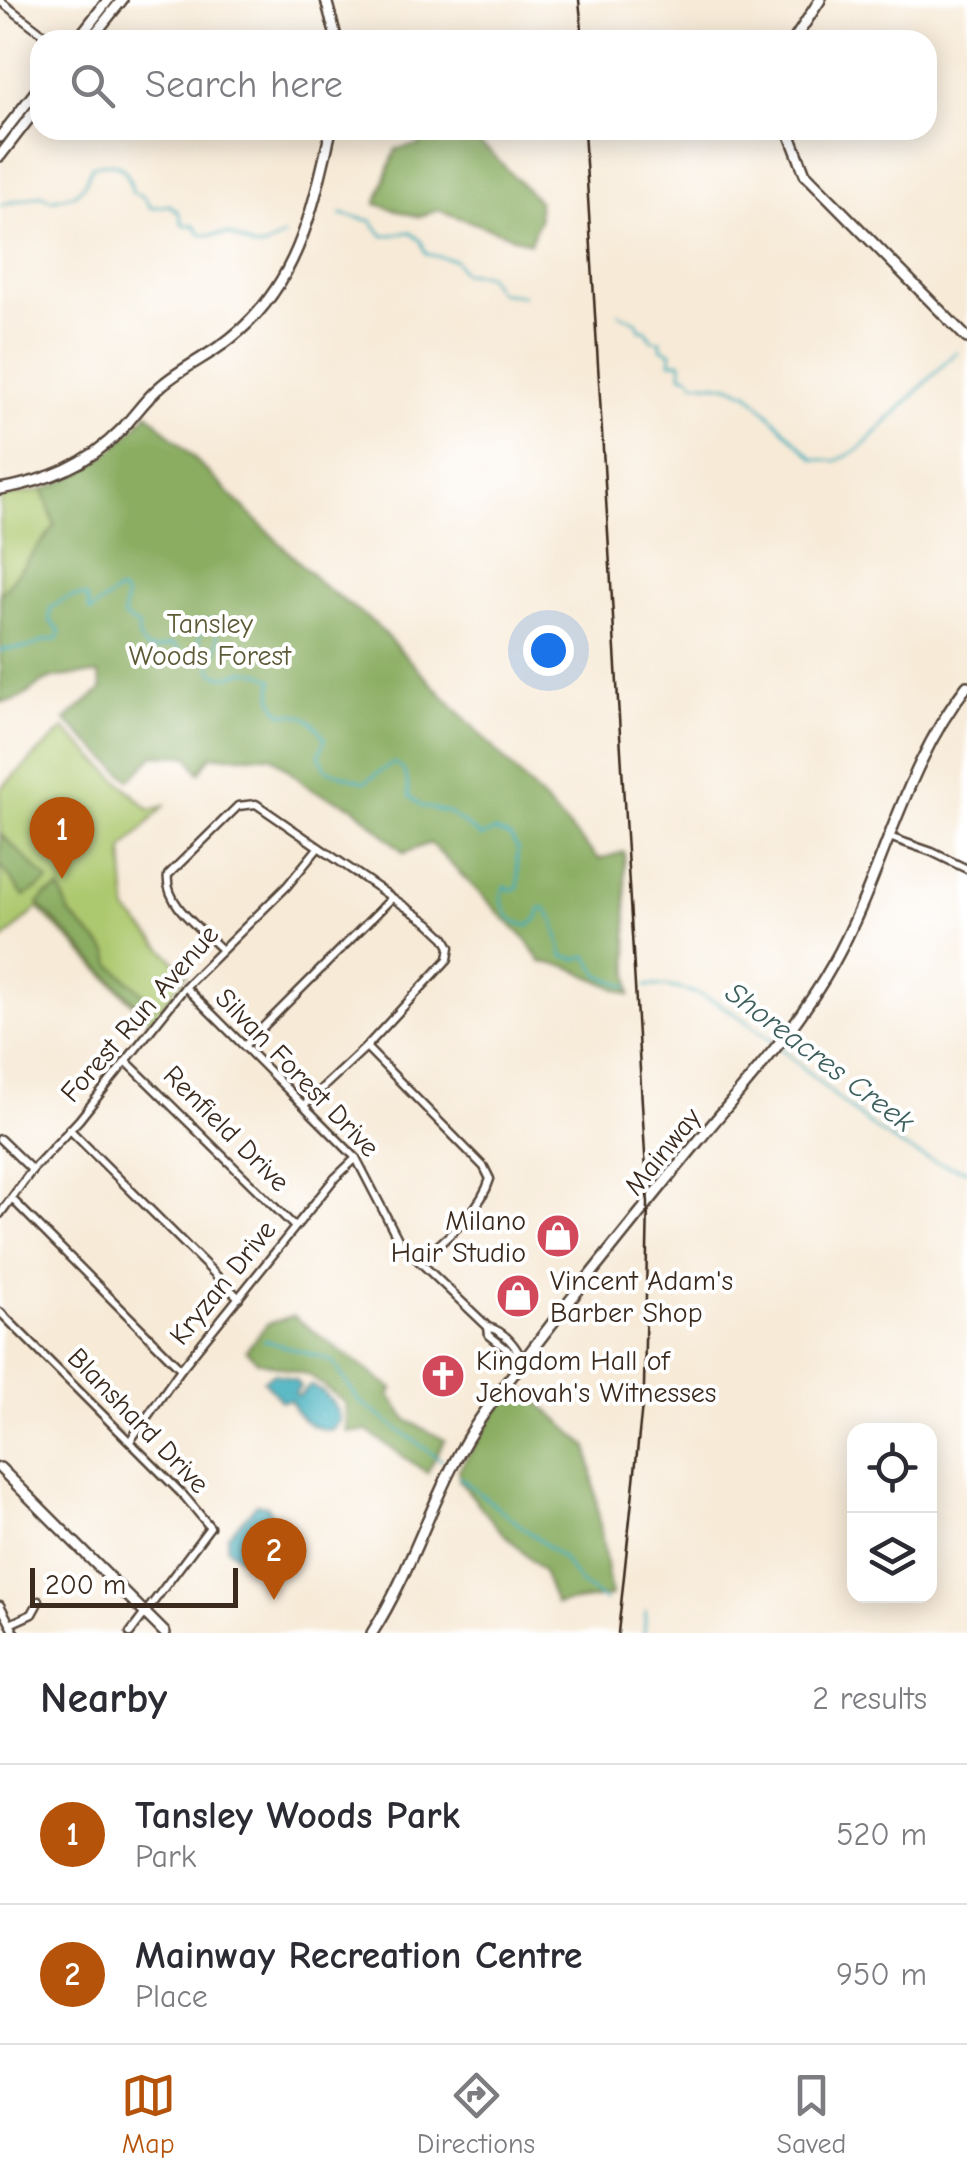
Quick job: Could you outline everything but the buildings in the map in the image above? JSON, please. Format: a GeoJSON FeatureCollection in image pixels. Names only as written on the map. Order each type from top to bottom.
{"type":"FeatureCollection","features":[{"type":"Feature","properties":{"kind":"street"},"geometry":{"type":"LineString","coordinates":[[85,30],[108,0]]}},
{"type":"Feature","properties":{"kind":"street"},"geometry":{"type":"LineString","coordinates":[[98,30],[122,0]]}},
{"type":"Feature","properties":{"kind":"street"},"geometry":{"type":"LineString","coordinates":[[326,0],[334,30]]}},
{"type":"Feature","properties":{"kind":"street"},"geometry":{"type":"LineString","coordinates":[[800,30],[820,0]]}},
{"type":"Feature","properties":{"kind":"street"},"geometry":{"type":"LineString","coordinates":[[0,1],[39,30]]}},
{"type":"Feature","properties":{"kind":"street"},"geometry":{"type":"LineString","coordinates":[[0,137],[30,99]]}},
{"type":"Feature","properties":{"kind":"street"},"geometry":{"type":"LineString","coordinates":[[0,156],[30,117]]}},
{"type":"Feature","properties":{"kind":"street"},"geometry":{"type":"LineString","coordinates":[[0,489],[51,477],[94,454],[162,384],[230,340],[260,309],[300,249],[311,219],[328,140]]}},
{"type":"Feature","properties":{"kind":"street"},"geometry":{"type":"LineString","coordinates":[[792,140],[805,174],[967,338]]}},
{"type":"Feature","properties":{"kind":"street","name":"Mainway"},"geometry":{"type":"LineString","coordinates":[[372,1633],[397,1590],[450,1469],[484,1412],[772,1051],[833,965],[888,837],[940,729],[967,686]]}},
{"type":"Feature","properties":{"kind":"street"},"geometry":{"type":"LineString","coordinates":[[221,949],[172,899],[166,888],[168,874],[238,806],[256,804],[392,898],[445,938],[450,947],[448,959],[304,1105]]}},
{"type":"Feature","properties":{"kind":"street"},"geometry":{"type":"LineString","coordinates":[[888,837],[967,869]]}},
{"type":"Feature","properties":{"kind":"street","name":"Forest Run Avenue"},"geometry":{"type":"LineString","coordinates":[[0,1214],[185,987],[288,886],[318,848]]}},
{"type":"Feature","properties":{"kind":"street"},"geometry":{"type":"LineString","coordinates":[[244,1046],[392,898]]}},
{"type":"Feature","properties":{"kind":"street","name":"Silvan Forest Drive"},"geometry":{"type":"LineString","coordinates":[[185,987],[356,1158],[400,1244],[488,1327],[518,1348],[523,1362]]}},
{"type":"Feature","properties":{"kind":"street"},"geometry":{"type":"LineString","coordinates":[[366,1046],[484,1166],[490,1180],[472,1212],[420,1262]]}},
{"type":"Feature","properties":{"kind":"street","name":"Renfield Drive"},"geometry":{"type":"LineString","coordinates":[[126,1061],[295,1227]]}},
{"type":"Feature","properties":{"kind":"street"},"geometry":{"type":"LineString","coordinates":[[69,1129],[239,1298]]}},
{"type":"Feature","properties":{"kind":"street"},"geometry":{"type":"LineString","coordinates":[[0,1140],[32,1170]]}},
{"type":"Feature","properties":{"kind":"street","name":"Kryzan Drive"},"geometry":{"type":"LineString","coordinates":[[130,1441],[295,1227],[356,1158]]}},
{"type":"Feature","properties":{"kind":"street"},"geometry":{"type":"LineString","coordinates":[[12,1199],[182,1369]]}},
{"type":"Feature","properties":{"kind":"street","name":"Blanshard Drive"},"geometry":{"type":"LineString","coordinates":[[0,1312],[210,1527],[146,1614]]}},
{"type":"Feature","properties":{"kind":"street"},"geometry":{"type":"LineString","coordinates":[[0,1468],[165,1633]]}},
{"type":"Feature","properties":{"kind":"street"},"geometry":{"type":"LineString","coordinates":[[10,1624],[32,1614],[39,1601]]}},
{"type":"Feature","properties":{"kind":"street"},"geometry":{"type":"LineString","coordinates":[[0,1605],[15,1633]]}},
{"type":"Feature","properties":{"kind":"street"},"geometry":{"type":"LineString","coordinates":[[130,1633],[146,1614]]}},
{"type":"Feature","properties":{"kind":"green space"},"geometry":{"type":"Polygon","coordinates":[[[421,140],[475,140],[490,152],[538,201],[539,220],[530,243],[438,210],[418,217],[376,204],[396,149],[420,145],[421,140]]]}},
{"type":"Feature","properties":{"kind":"green space","name":"Tansley Woods Forest"},"geometry":{"type":"Polygon","coordinates":[[[148,413],[321,584],[375,624],[599,859],[624,852],[630,995],[567,966],[541,962],[529,943],[430,843],[404,853],[354,807],[312,790],[271,756],[211,756],[199,773],[188,756],[154,755],[130,780],[65,720],[102,689],[99,674],[50,679],[16,700],[0,702],[0,595],[55,526],[43,490],[101,459],[148,413]]]}},
{"type":"Feature","properties":{"kind":"green space"},"geometry":{"type":"Polygon","coordinates":[[[43,490],[55,526],[0,595],[0,498],[43,490]]]}},
{"type":"Feature","properties":{"kind":"green space"},"geometry":{"type":"Polygon","coordinates":[[[64,729],[150,810],[164,806],[123,850],[127,911],[187,974],[150,1021],[38,908],[0,943],[0,789],[64,729]]]}},
{"type":"Feature","properties":{"kind":"green space"},"geometry":{"type":"Polygon","coordinates":[[[0,833],[49,881],[24,897],[0,864],[0,833]]]}},
{"type":"Feature","properties":{"kind":"green space"},"geometry":{"type":"Polygon","coordinates":[[[60,889],[70,914],[109,953],[111,964],[154,1004],[146,1014],[38,904],[60,889]]]}},
{"type":"Feature","properties":{"kind":"green space"},"geometry":{"type":"Polygon","coordinates":[[[293,1316],[393,1389],[389,1394],[407,1420],[445,1440],[427,1473],[367,1431],[347,1432],[345,1402],[309,1375],[257,1361],[246,1350],[267,1324],[293,1316]]]}},
{"type":"Feature","properties":{"kind":"green space"},"geometry":{"type":"Polygon","coordinates":[[[516,1382],[588,1447],[611,1596],[556,1604],[543,1572],[498,1528],[459,1480],[459,1469],[516,1382]]]}},
{"type":"Feature","properties":{"kind":"water"},"geometry":{"type":"Polygon","coordinates":[[[274,1373],[296,1380],[300,1386],[295,1393],[299,1396],[310,1385],[321,1391],[330,1399],[340,1421],[332,1430],[306,1422],[291,1400],[281,1401],[263,1380],[274,1373]]]}},
{"type":"Feature","properties":{"kind":"water"},"geometry":{"type":"Polygon","coordinates":[[[257,1504],[268,1506],[272,1525],[240,1558],[227,1548],[228,1535],[257,1504]]]}},
{"type":"Feature","properties":{"kind":"waterway"},"geometry":{"type":"LineString","coordinates":[[0,205],[42,195],[51,200],[75,194],[84,185],[92,166],[108,163],[125,171],[132,192],[144,197],[151,208],[170,205],[179,213],[183,225],[194,225],[202,235],[229,234],[255,248],[265,247],[283,236]]}},
{"type":"Feature","properties":{"kind":"waterway"},"geometry":{"type":"LineString","coordinates":[[341,214],[372,221],[383,236],[410,232],[421,241],[426,254],[455,260],[462,273],[487,275],[498,292],[523,296]]}},
{"type":"Feature","properties":{"kind":"waterway"},"geometry":{"type":"LineString","coordinates":[[619,313],[637,322],[652,340],[661,341],[661,348],[671,352],[670,362],[681,362],[682,374],[694,382],[730,385],[749,394],[814,459],[836,461],[860,449],[956,352]]}},
{"type":"Feature","properties":{"kind":"waterway","name":"Shoreacres Creek"},"geometry":{"type":"LineString","coordinates":[[0,651],[57,640],[60,631],[50,621],[50,609],[72,597],[87,597],[90,612],[122,592],[126,597],[123,617],[138,626],[139,639],[146,648],[154,650],[172,644],[189,658],[199,648],[200,625],[210,620],[218,637],[210,665],[214,673],[229,676],[246,671],[273,680],[277,707],[284,714],[308,719],[325,739],[319,755],[327,770],[365,782],[393,763],[404,772],[409,796],[423,807],[447,812],[482,837],[495,831],[510,837],[518,849],[519,882],[512,890],[505,887],[501,896],[510,917],[529,926],[541,909],[546,909],[555,923],[563,956],[587,956],[600,975],[628,987]]}},
{"type":"Feature","properties":{"kind":"waterway","name":"Shoreacres Creek"},"geometry":{"type":"LineString","coordinates":[[646,986],[682,989],[714,1001],[773,1042]]}},
{"type":"Feature","properties":{"kind":"waterway","name":"Shoreacres Creek"},"geometry":{"type":"LineString","coordinates":[[779,1047],[889,1138],[914,1153],[967,1170]]}},
{"type":"Feature","properties":{"kind":"waterway"},"geometry":{"type":"LineString","coordinates":[[264,1340],[332,1361],[359,1401],[441,1460]]}},
{"type":"Feature","properties":{"kind":"waterway"},"geometry":{"type":"LineString","coordinates":[[459,1477],[562,1558],[580,1583],[605,1601]]}},
{"type":"Feature","properties":{"kind":"waterway"},"geometry":{"type":"LineString","coordinates":[[644,1633],[646,1611]]}},
{"type":"Feature","properties":{"kind":"railway"},"geometry":{"type":"LineString","coordinates":[[579,0],[582,30]]}},
{"type":"Feature","properties":{"kind":"railway"},"geometry":{"type":"LineString","coordinates":[[585,140],[648,1204],[644,1386],[618,1633]]}},
{"type":"Feature","properties":{"kind":"place","name":"Tansley Woods Park"},"geometry":{"type":"Point","coordinates":[62,879]}},
{"type":"Feature","properties":{"kind":"place","name":"Milano Hair Studio"},"geometry":{"type":"Point","coordinates":[558,1236]}},
{"type":"Feature","properties":{"kind":"place","name":"Vincent Adam's Barber Shop"},"geometry":{"type":"Point","coordinates":[518,1296]}},
{"type":"Feature","properties":{"kind":"place","name":"Kingdom Hall of Jehovah's Witnesses"},"geometry":{"type":"Point","coordinates":[443,1376]}},
{"type":"Feature","properties":{"kind":"place","name":"Mainway Recreation Centre"},"geometry":{"type":"Point","coordinates":[274,1600]}}]}
